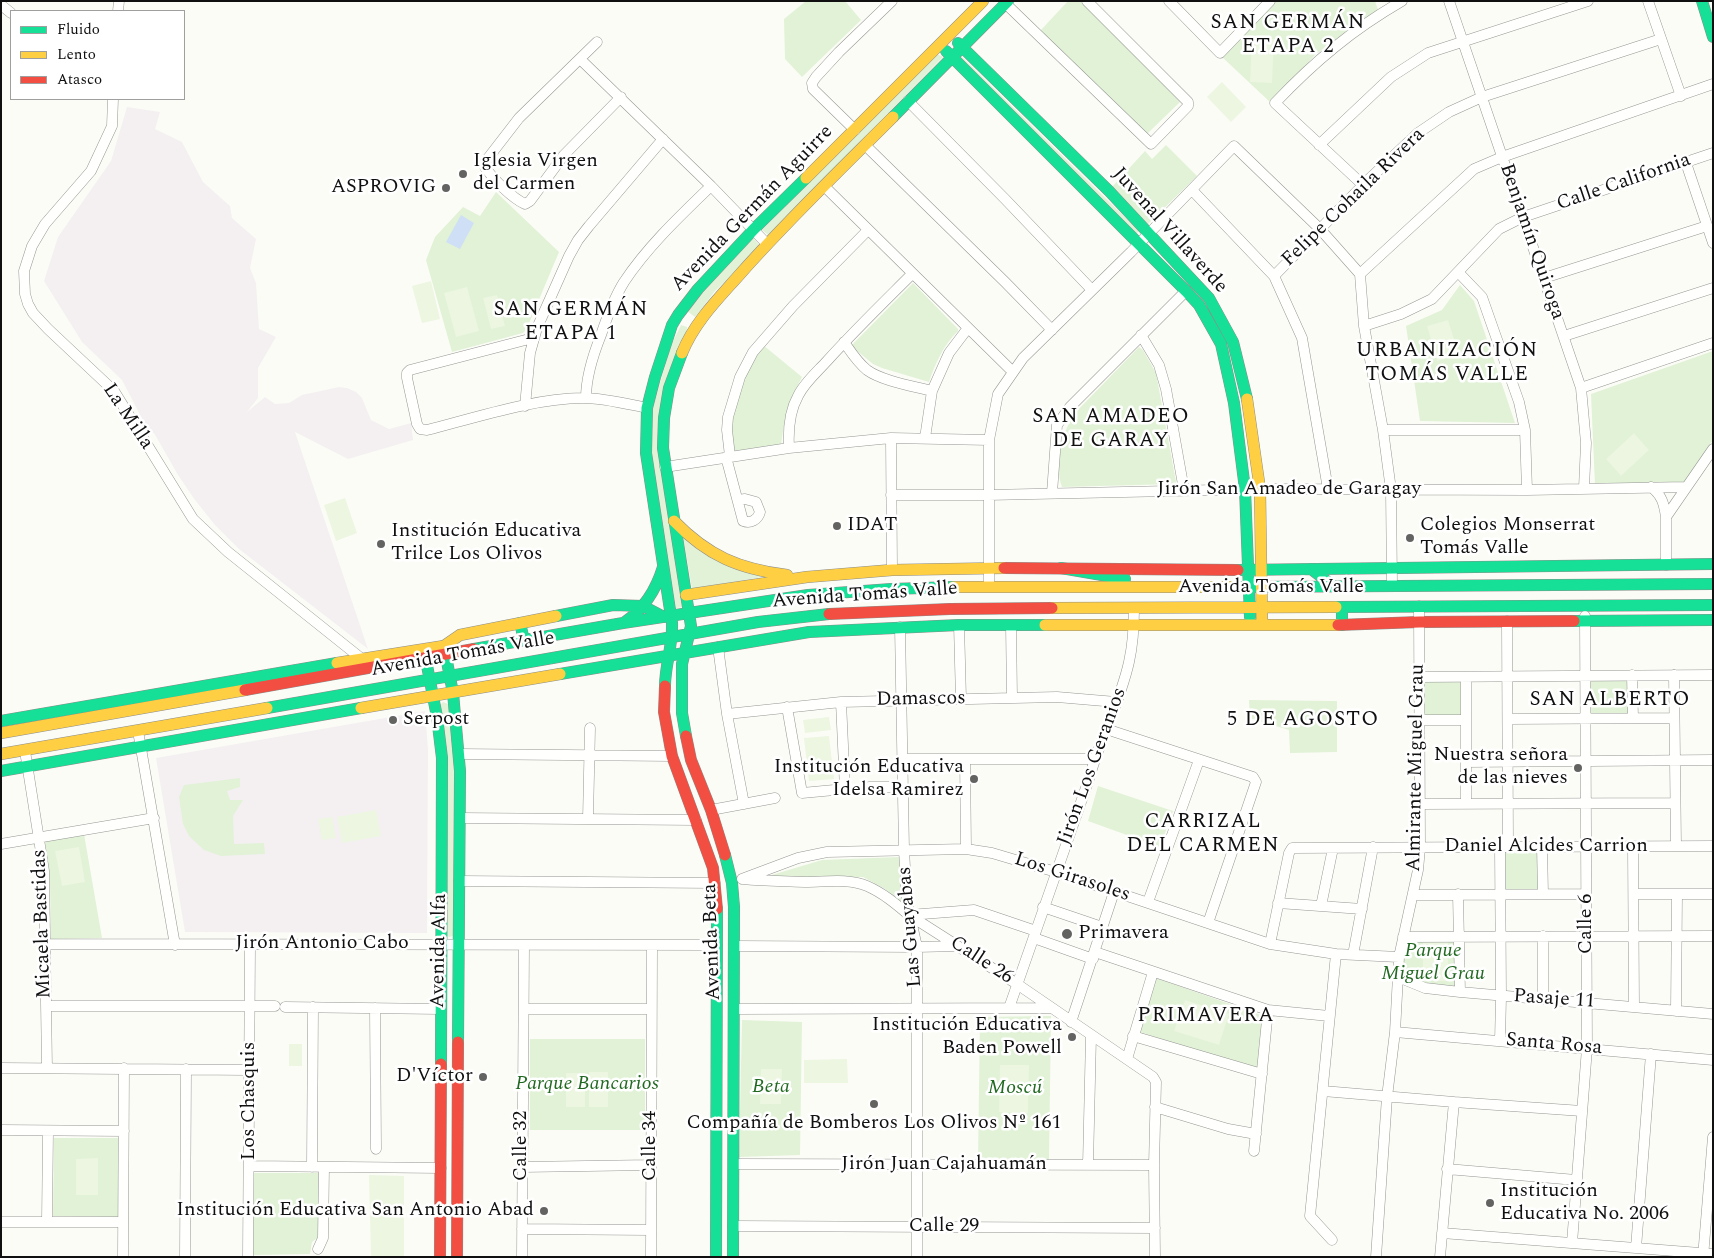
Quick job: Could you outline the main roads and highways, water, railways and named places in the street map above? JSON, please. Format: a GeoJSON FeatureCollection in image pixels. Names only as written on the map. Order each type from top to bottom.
{"type":"FeatureCollection","features":[{"type":"Feature","properties":{"kind":"main road","name":"Avenida Germán Aguirre"},"geometry":{"type":"LineString","coordinates":[[673,638],[667,617],[663,567],[647,468],[645,436],[647,408],[654,377],[678,315],[698,289],[754,229],[950,36],[983,1]]}},
{"type":"Feature","properties":{"kind":"main road"},"geometry":{"type":"LineString","coordinates":[[1702,1],[1713,37]]}},
{"type":"Feature","properties":{"kind":"main road","name":"Avenida Germán Aguirre"},"geometry":{"type":"LineString","coordinates":[[690,635],[690,613],[665,468],[663,432],[669,388],[689,336],[767,244],[1007,3]]}},
{"type":"Feature","properties":{"kind":"main road","name":"Juvenal Villaverde"},"geometry":{"type":"LineString","coordinates":[[950,36],[1109,191],[1210,298],[1233,342],[1247,401],[1260,489],[1262,625]]}},
{"type":"Feature","properties":{"kind":"main road","name":"Juvenal Villaverde"},"geometry":{"type":"LineString","coordinates":[[940,45],[1186,291],[1198,305],[1221,344],[1234,403],[1245,489],[1250,625]]}},
{"type":"Feature","properties":{"kind":"main road"},"geometry":{"type":"LineString","coordinates":[[678,315],[696,326]]}},
{"type":"Feature","properties":{"kind":"main road"},"geometry":{"type":"LineString","coordinates":[[674,521],[688,536],[718,557],[747,568],[807,577]]}},
{"type":"Feature","properties":{"kind":"main road","name":"Avenida Tomás Valle"},"geometry":{"type":"LineString","coordinates":[[686,595],[807,577],[892,570],[988,568],[1249,570],[1713,564]]}},
{"type":"Feature","properties":{"kind":"main road"},"geometry":{"type":"LineString","coordinates":[[623,623],[636,614],[643,606],[655,588],[663,567]]}},
{"type":"Feature","properties":{"kind":"main road"},"geometry":{"type":"LineString","coordinates":[[1061,568],[1168,587]]}},
{"type":"Feature","properties":{"kind":"main road"},"geometry":{"type":"LineString","coordinates":[[1311,569],[1332,585]]}},
{"type":"Feature","properties":{"kind":"main road","name":"Avenida Tomás Valle"},"geometry":{"type":"LineString","coordinates":[[1,721],[159,693],[524,640],[808,595],[891,589],[989,586],[1713,584]]}},
{"type":"Feature","properties":{"kind":"main road","name":"Avenida Tomás Valle"},"geometry":{"type":"LineString","coordinates":[[445,651],[460,635],[613,605],[643,606],[667,617]]}},
{"type":"Feature","properties":{"kind":"main road","name":"Avenida Tomás Valle"},"geometry":{"type":"LineString","coordinates":[[1,754],[758,622],[844,612],[950,608],[1713,605]]}},
{"type":"Feature","properties":{"kind":"main road"},"geometry":{"type":"LineString","coordinates":[[1342,607],[1342,625]]}},
{"type":"Feature","properties":{"kind":"main road","name":"Avenida Tomás Valle"},"geometry":{"type":"LineString","coordinates":[[1,771],[809,632],[871,627],[959,625],[1342,625],[1419,622],[1713,620]]}},
{"type":"Feature","properties":{"kind":"main road"},"geometry":{"type":"LineString","coordinates":[[520,623],[524,640]]}},
{"type":"Feature","properties":{"kind":"main road","name":"Avenida Beta"},"geometry":{"type":"LineString","coordinates":[[690,635],[684,652],[681,681],[682,713],[691,760],[711,810],[726,858],[737,881],[734,1009],[733,1257]]}},
{"type":"Feature","properties":{"kind":"main road","name":"Avenida Beta"},"geometry":{"type":"LineString","coordinates":[[673,638],[665,676],[664,712],[672,756],[696,820],[715,883],[717,945],[716,1257]]}},
{"type":"Feature","properties":{"kind":"main road","name":"Avenida Alfa"},"geometry":{"type":"LineString","coordinates":[[445,651],[453,693],[459,754],[460,881],[457,1257]]}},
{"type":"Feature","properties":{"kind":"main road","name":"Avenida Alfa"},"geometry":{"type":"LineString","coordinates":[[424,655],[433,696],[442,758],[440,1257]]}},
{"type":"Feature","properties":{"kind":"main road","name":"Avenida Tomás Valle"},"geometry":{"type":"LineString","coordinates":[[1,733],[233,693],[364,664]]}},
{"type":"Feature","properties":{"kind":"main road"},"geometry":{"type":"LineString","coordinates":[[159,693],[165,726]]}},
{"type":"Feature","properties":{"kind":"main road"},"geometry":{"type":"LineString","coordinates":[[233,693],[236,714]]}},
{"type":"Feature","properties":{"kind":"main road"},"geometry":{"type":"LineString","coordinates":[[717,1092],[734,1092]]}},
{"type":"Feature","properties":{"kind":"water"},"geometry":{"type":"Polygon","coordinates":[[[461,215],[474,223],[460,249],[446,242],[461,215]]]}},
{"type":"Feature","properties":{"kind":"place","name":"Iglesia Virgen del Carmen"},"geometry":{"type":"Point","coordinates":[463,174]}},
{"type":"Feature","properties":{"kind":"place","name":"ASPROVIG"},"geometry":{"type":"Point","coordinates":[446,188]}},
{"type":"Feature","properties":{"kind":"place","name":"IDAT"},"geometry":{"type":"Point","coordinates":[837,526]}},
{"type":"Feature","properties":{"kind":"place","name":"Colegios Monserrat Tomás Valle"},"geometry":{"type":"Point","coordinates":[1410,538]}},
{"type":"Feature","properties":{"kind":"place","name":"Institución Educativa Trilce Los Olivos"},"geometry":{"type":"Point","coordinates":[381,544]}},
{"type":"Feature","properties":{"kind":"place","name":"Serpost"},"geometry":{"type":"Point","coordinates":[393,720]}},
{"type":"Feature","properties":{"kind":"place","name":"Nuestra señora de las nieves"},"geometry":{"type":"Point","coordinates":[1578,768]}},
{"type":"Feature","properties":{"kind":"place","name":"Institución Educativa Idelsa Ramirez"},"geometry":{"type":"Point","coordinates":[974,779]}},
{"type":"Feature","properties":{"kind":"place","name":"Primavera"},"geometry":{"type":"Point","coordinates":[1067,934]}},
{"type":"Feature","properties":{"kind":"place","name":"Institución Educativa Baden Powell"},"geometry":{"type":"Point","coordinates":[1072,1037]}},
{"type":"Feature","properties":{"kind":"place","name":"D'Víctor"},"geometry":{"type":"Point","coordinates":[483,1077]}},
{"type":"Feature","properties":{"kind":"place","name":"Compañía de Bomberos Los Olivos Nº 161"},"geometry":{"type":"Point","coordinates":[874,1104]}},
{"type":"Feature","properties":{"kind":"place","name":"Institución Educativa No. 2006"},"geometry":{"type":"Point","coordinates":[1490,1203]}},
{"type":"Feature","properties":{"kind":"place","name":"Institución Educativa San Antonio Abad"},"geometry":{"type":"Point","coordinates":[544,1211]}},
{"type":"Feature","properties":{"kind":"district","name":"SAN GERMÁN ETAPA 2"},"geometry":{"type":"Point","coordinates":[1288,36]}},
{"type":"Feature","properties":{"kind":"district","name":"SAN GERMÁN ETAPA 1"},"geometry":{"type":"Point","coordinates":[571,323]}},
{"type":"Feature","properties":{"kind":"district","name":"URBANIZACIÓN TOMÁS VALLE"},"geometry":{"type":"Point","coordinates":[1447,364]}},
{"type":"Feature","properties":{"kind":"district","name":"SAN AMADEO DE GARAY"},"geometry":{"type":"Point","coordinates":[1111,430]}},
{"type":"Feature","properties":{"kind":"district","name":"SAN ALBERTO"},"geometry":{"type":"Point","coordinates":[1610,701]}},
{"type":"Feature","properties":{"kind":"district","name":"5 DE AGOSTO"},"geometry":{"type":"Point","coordinates":[1303,721]}},
{"type":"Feature","properties":{"kind":"district","name":"CARRIZAL DEL CARMEN"},"geometry":{"type":"Point","coordinates":[1203,835]}},
{"type":"Feature","properties":{"kind":"district","name":"PRIMAVERA"},"geometry":{"type":"Point","coordinates":[1206,1017]}},
{"type":"Feature","properties":{"kind":"park label","name":"Parque Miguel Grau"},"geometry":{"type":"Point","coordinates":[1433,964]}},
{"type":"Feature","properties":{"kind":"park label","name":"Parque Bancarios"},"geometry":{"type":"Point","coordinates":[587,1085]}},
{"type":"Feature","properties":{"kind":"park label","name":"Beta"},"geometry":{"type":"Point","coordinates":[771,1088]}},
{"type":"Feature","properties":{"kind":"park label","name":"Moscú"},"geometry":{"type":"Point","coordinates":[1015,1089]}}]}
